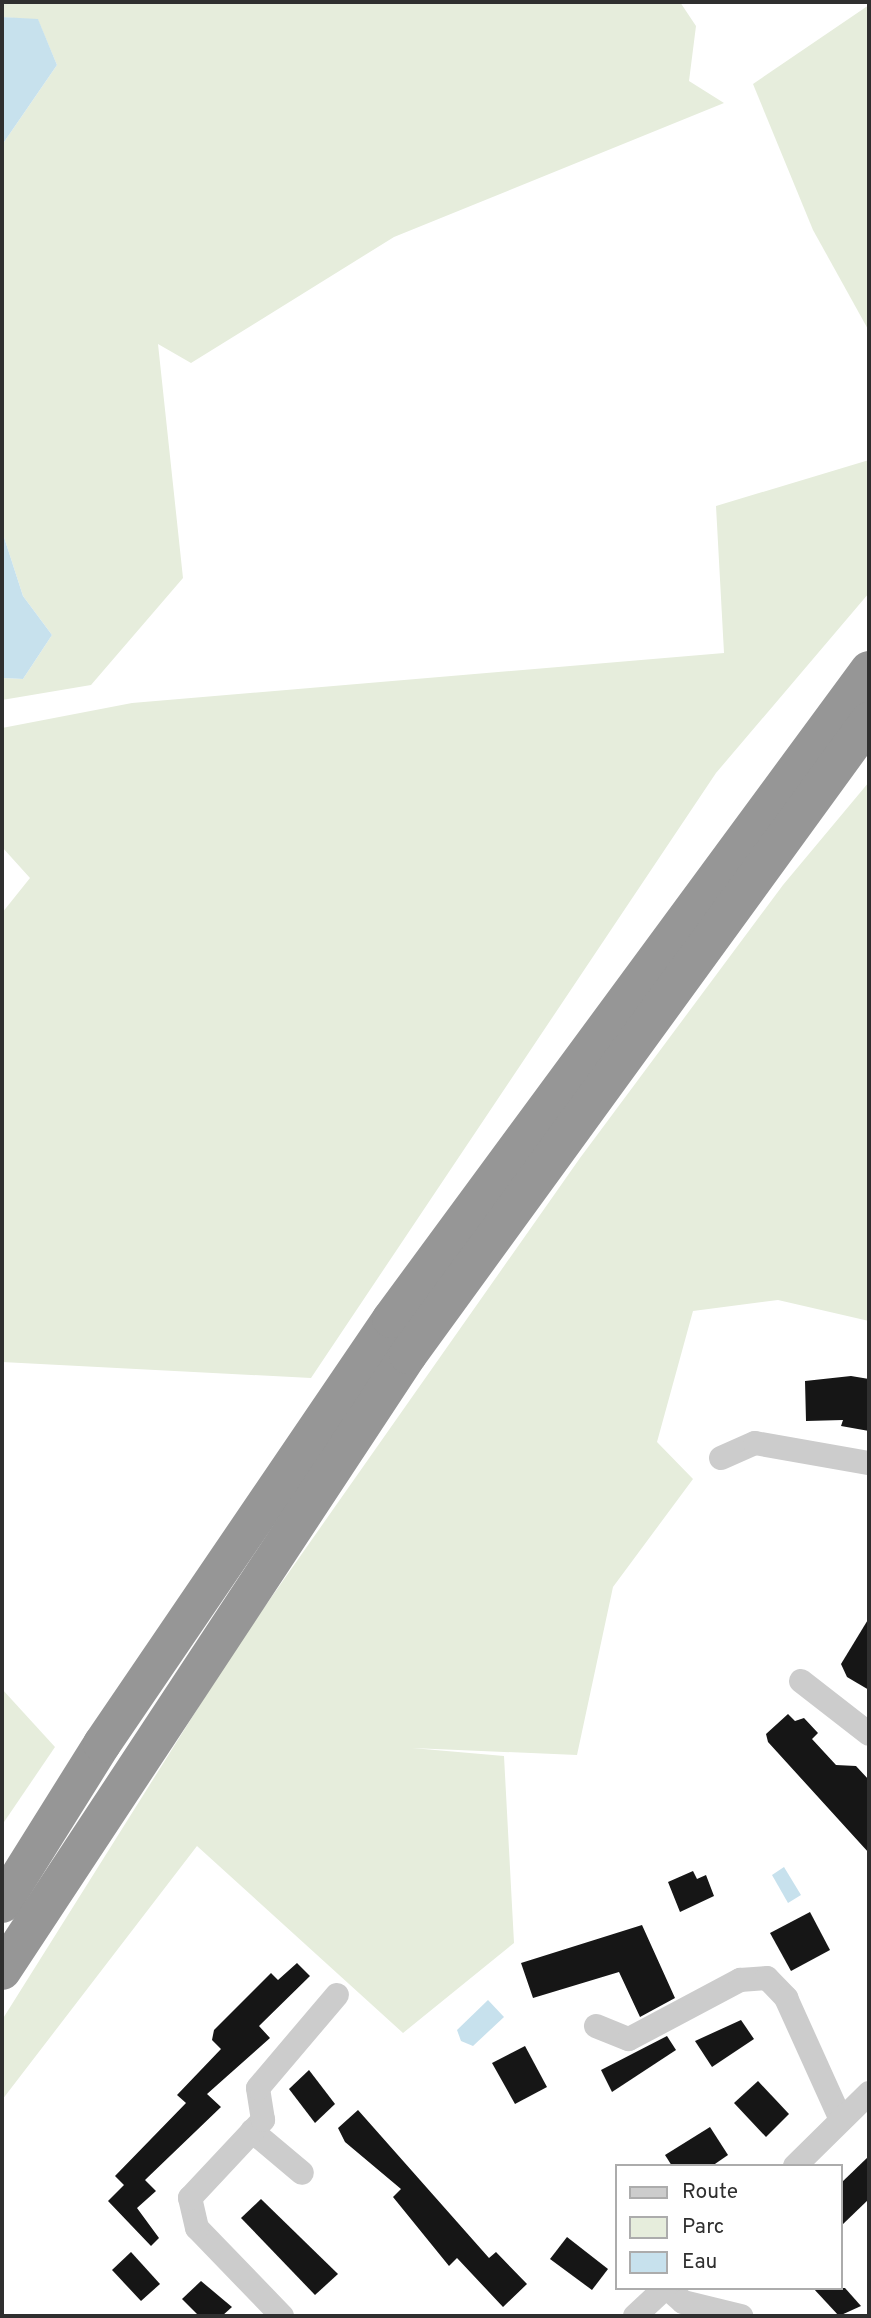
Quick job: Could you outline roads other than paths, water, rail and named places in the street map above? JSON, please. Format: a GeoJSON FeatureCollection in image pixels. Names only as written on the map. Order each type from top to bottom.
{"type":"FeatureCollection","features":[{"type":"Feature","properties":{"kind":"highway"},"geometry":{"type":"LineString","coordinates":[[2,1904],[102,1745],[391,1319],[869,670]]}},
{"type":"Feature","properties":{"kind":"highway"},"geometry":{"type":"LineString","coordinates":[[2,1970],[408,1355],[694,954],[869,721]]}},
{"type":"Feature","properties":{"kind":"street"},"geometry":{"type":"LineString","coordinates":[[721,1458],[755,1443],[869,1463]]}},
{"type":"Feature","properties":{"kind":"street"},"geometry":{"type":"LineString","coordinates":[[800,1681],[869,1734]]}},
{"type":"Feature","properties":{"kind":"street"},"geometry":{"type":"LineString","coordinates":[[596,2026],[629,2039],[740,1980],[767,1978],[786,1998],[841,2120]]}},
{"type":"Feature","properties":{"kind":"street"},"geometry":{"type":"LineString","coordinates":[[282,2316],[197,2228],[190,2198],[263,2120],[258,2088],[337,1995]]}},
{"type":"Feature","properties":{"kind":"street"},"geometry":{"type":"LineString","coordinates":[[797,2164],[869,2093]]}},
{"type":"Feature","properties":{"kind":"street"},"geometry":{"type":"LineString","coordinates":[[252,2131],[302,2174]]}},
{"type":"Feature","properties":{"kind":"street"},"geometry":{"type":"LineString","coordinates":[[635,2316],[664,2290]]}},
{"type":"Feature","properties":{"kind":"street"},"geometry":{"type":"LineString","coordinates":[[668,2290],[683,2302],[741,2316]]}},
{"type":"Feature","properties":{"kind":"water"},"geometry":{"type":"Polygon","coordinates":[[[2,17],[38,19],[57,65],[2,145],[2,17]]]}},
{"type":"Feature","properties":{"kind":"water"},"geometry":{"type":"Polygon","coordinates":[[[2,531],[23,596],[52,635],[23,679],[2,678],[2,531]]]}},
{"type":"Feature","properties":{"kind":"water"},"geometry":{"type":"Polygon","coordinates":[[[784,1867],[801,1895],[788,1903],[772,1875],[784,1867]]]}},
{"type":"Feature","properties":{"kind":"water"},"geometry":{"type":"Polygon","coordinates":[[[488,2000],[504,2017],[473,2046],[461,2041],[457,2030],[488,2000]]]}}]}
